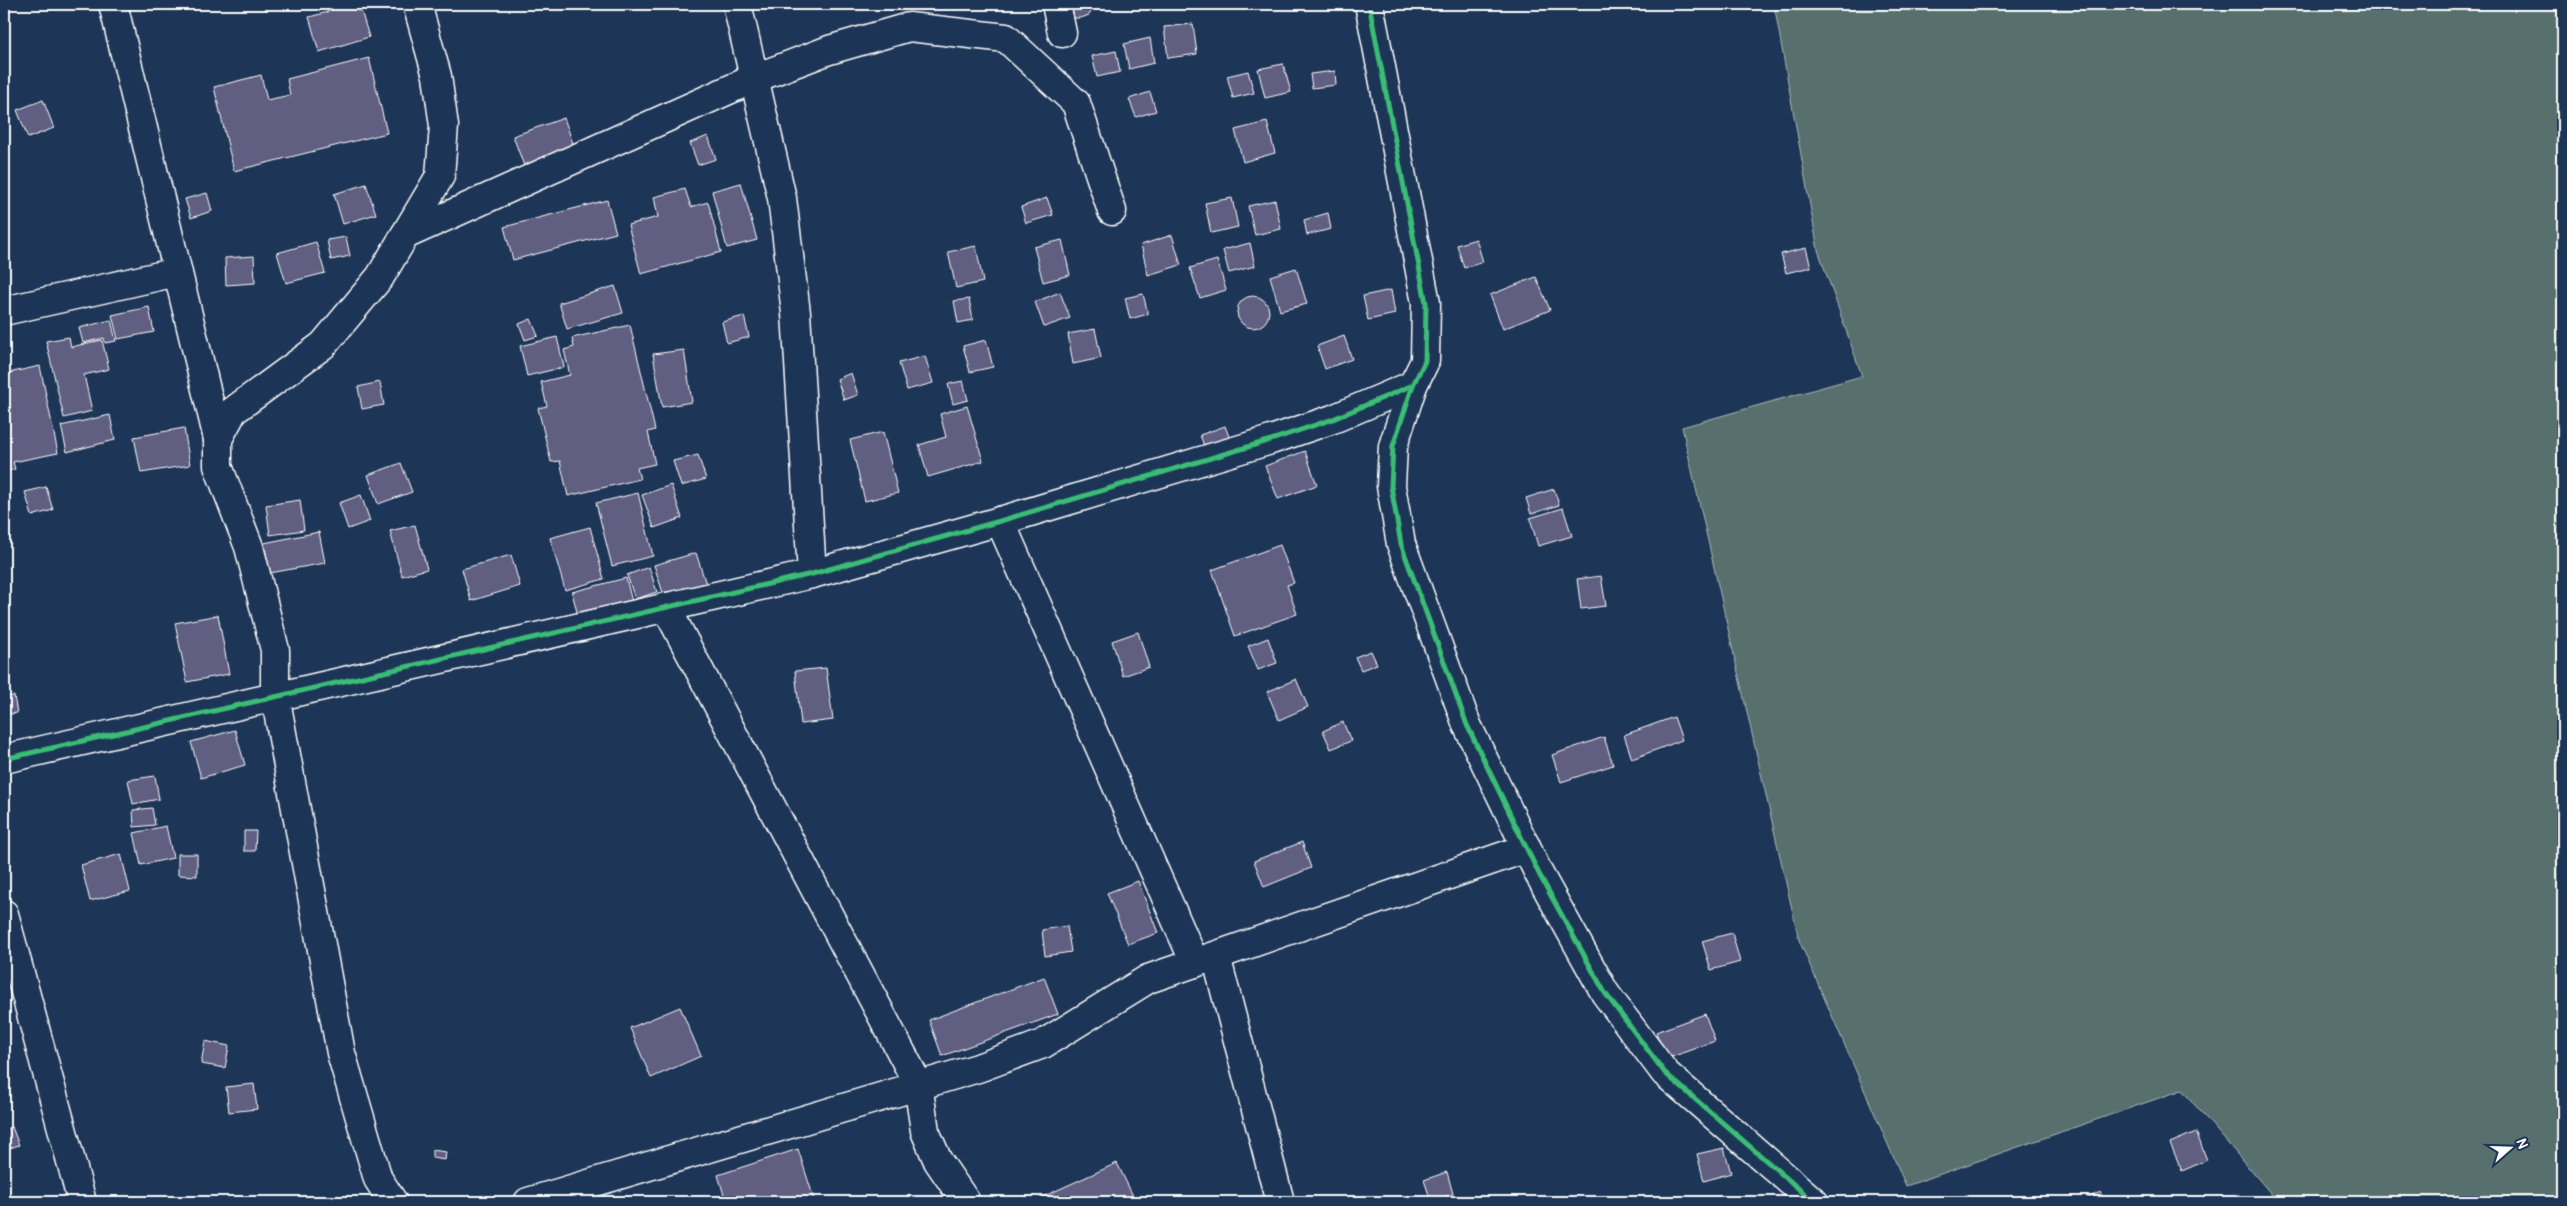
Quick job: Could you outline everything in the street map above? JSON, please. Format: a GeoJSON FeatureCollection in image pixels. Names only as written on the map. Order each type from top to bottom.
{"type":"FeatureCollection","features":[{"type":"Feature","properties":{"kind":"street"},"geometry":{"type":"LineString","coordinates":[[113,4],[218,439],[218,466],[249,548],[275,650],[275,696],[341,1053],[378,1180],[393,1202]]}},
{"type":"Feature","properties":{"kind":"street"},"geometry":{"type":"LineString","coordinates":[[218,439],[233,411],[323,345],[380,277],[440,176],[444,126],[437,76],[418,4]]}},
{"type":"Feature","properties":{"kind":"street"},"geometry":{"type":"LineString","coordinates":[[737,4],[753,80],[782,198],[796,313],[812,574]]}},
{"type":"Feature","properties":{"kind":"street"},"geometry":{"type":"LineString","coordinates":[[1056,4],[1062,33]]}},
{"type":"Feature","properties":{"kind":"street"},"geometry":{"type":"LineString","coordinates":[[1368,4],[1426,303],[1425,361],[1414,385],[1393,446],[1391,486],[1401,544],[1467,725],[1539,874],[1606,993],[1665,1073],[1814,1202]]}},
{"type":"Feature","properties":{"kind":"street"},"geometry":{"type":"LineString","coordinates":[[405,235],[753,80],[829,50],[909,27],[1006,38],[1076,104],[1112,211]]}},
{"type":"Feature","properties":{"kind":"street"},"geometry":{"type":"LineString","coordinates":[[4,311],[177,272]]}},
{"type":"Feature","properties":{"kind":"street"},"geometry":{"type":"LineString","coordinates":[[4,759],[812,574],[1000,521],[1271,440],[1333,419],[1414,385]]}},
{"type":"Feature","properties":{"kind":"street"},"geometry":{"type":"LineString","coordinates":[[1000,521],[1205,960],[1280,1202]]}},
{"type":"Feature","properties":{"kind":"street"},"geometry":{"type":"LineString","coordinates":[[666,607],[918,1084],[925,1130],[938,1161],[966,1202]]}},
{"type":"Feature","properties":{"kind":"street"},"geometry":{"type":"LineString","coordinates":[[528,1202],[918,1084],[978,1068],[1043,1044],[1148,979],[1527,848]]}},
{"type":"Feature","properties":{"kind":"street"},"geometry":{"type":"LineString","coordinates":[[4,914],[82,1202]]}},
{"type":"Feature","properties":{"kind":"green space"},"geometry":{"type":"Polygon","coordinates":[[[1774,4],[2563,4],[2563,1202],[2278,1202],[2182,1090],[1906,1186],[1799,940],[1682,427],[1862,376],[1818,250],[1774,4]]]}},
{"type":"Feature","properties":{"kind":"building"},"geometry":{"type":"Polygon","coordinates":[[[326,4],[359,4],[369,37],[319,52],[309,17],[328,12],[326,4]]]}},
{"type":"Feature","properties":{"kind":"building"},"geometry":{"type":"Polygon","coordinates":[[[1064,4],[1093,4],[1094,8],[1089,15],[1073,18],[1067,12],[1064,4]]]}},
{"type":"Feature","properties":{"kind":"building"},"geometry":{"type":"Polygon","coordinates":[[[1193,24],[1197,54],[1168,58],[1164,27],[1193,24]]]}},
{"type":"Feature","properties":{"kind":"building"},"geometry":{"type":"Polygon","coordinates":[[[1150,38],[1154,63],[1129,69],[1124,44],[1150,38]]]}},
{"type":"Feature","properties":{"kind":"building"},"geometry":{"type":"Polygon","coordinates":[[[1116,51],[1120,72],[1097,77],[1092,56],[1116,51]]]}},
{"type":"Feature","properties":{"kind":"building"},"geometry":{"type":"Polygon","coordinates":[[[369,58],[387,133],[234,171],[214,87],[261,75],[267,100],[290,95],[287,79],[369,58]]]}},
{"type":"Feature","properties":{"kind":"building"},"geometry":{"type":"Polygon","coordinates":[[[1283,64],[1291,92],[1265,98],[1258,69],[1283,64]]]}},
{"type":"Feature","properties":{"kind":"building"},"geometry":{"type":"Polygon","coordinates":[[[4,69],[10,84],[4,88],[4,69]]]}},
{"type":"Feature","properties":{"kind":"building"},"geometry":{"type":"Polygon","coordinates":[[[1248,71],[1254,93],[1233,98],[1227,76],[1248,71]]]}},
{"type":"Feature","properties":{"kind":"building"},"geometry":{"type":"Polygon","coordinates":[[[1335,71],[1336,85],[1312,88],[1310,74],[1335,71]]]}},
{"type":"Feature","properties":{"kind":"building"},"geometry":{"type":"Polygon","coordinates":[[[1150,92],[1156,111],[1136,117],[1129,99],[1150,92]]]}},
{"type":"Feature","properties":{"kind":"building"},"geometry":{"type":"Polygon","coordinates":[[[43,100],[54,128],[28,138],[17,110],[43,100]]]}},
{"type":"Feature","properties":{"kind":"building"},"geometry":{"type":"Polygon","coordinates":[[[564,118],[575,149],[524,166],[513,136],[564,118]]]}},
{"type":"Feature","properties":{"kind":"building"},"geometry":{"type":"Polygon","coordinates":[[[1267,122],[1275,153],[1243,162],[1235,130],[1267,122]]]}},
{"type":"Feature","properties":{"kind":"building"},"geometry":{"type":"Polygon","coordinates":[[[708,136],[716,159],[698,165],[690,143],[708,136]]]}},
{"type":"Feature","properties":{"kind":"building"},"geometry":{"type":"Polygon","coordinates":[[[741,183],[757,240],[727,248],[712,191],[741,183]]]}},
{"type":"Feature","properties":{"kind":"building"},"geometry":{"type":"Polygon","coordinates":[[[366,184],[376,214],[343,224],[334,194],[366,184]]]}},
{"type":"Feature","properties":{"kind":"building"},"geometry":{"type":"Polygon","coordinates":[[[685,189],[691,207],[708,202],[721,252],[641,274],[628,225],[658,217],[654,197],[685,189]]]}},
{"type":"Feature","properties":{"kind":"building"},"geometry":{"type":"Polygon","coordinates":[[[207,193],[212,211],[191,218],[185,199],[207,193]]]}},
{"type":"Feature","properties":{"kind":"building"},"geometry":{"type":"Polygon","coordinates":[[[1047,198],[1053,215],[1026,223],[1021,207],[1047,198]]]}},
{"type":"Feature","properties":{"kind":"building"},"geometry":{"type":"Polygon","coordinates":[[[1232,198],[1238,227],[1211,233],[1205,203],[1232,198]]]}},
{"type":"Feature","properties":{"kind":"building"},"geometry":{"type":"Polygon","coordinates":[[[607,200],[616,233],[513,260],[504,227],[607,200]]]}},
{"type":"Feature","properties":{"kind":"building"},"geometry":{"type":"Polygon","coordinates":[[[1275,200],[1281,229],[1255,235],[1248,206],[1275,200]]]}},
{"type":"Feature","properties":{"kind":"building"},"geometry":{"type":"Polygon","coordinates":[[[1328,213],[1331,229],[1307,235],[1304,220],[1328,213]]]}},
{"type":"Feature","properties":{"kind":"building"},"geometry":{"type":"Polygon","coordinates":[[[1172,235],[1181,265],[1148,275],[1141,245],[1172,235]]]}},
{"type":"Feature","properties":{"kind":"building"},"geometry":{"type":"Polygon","coordinates":[[[346,237],[350,256],[331,260],[327,240],[346,237]]]}},
{"type":"Feature","properties":{"kind":"building"},"geometry":{"type":"Polygon","coordinates":[[[1476,239],[1483,262],[1464,268],[1457,245],[1476,239]]]}},
{"type":"Feature","properties":{"kind":"building"},"geometry":{"type":"Polygon","coordinates":[[[1062,240],[1070,275],[1043,282],[1034,247],[1062,240]]]}},
{"type":"Feature","properties":{"kind":"building"},"geometry":{"type":"Polygon","coordinates":[[[316,242],[325,273],[286,283],[277,253],[316,242]]]}},
{"type":"Feature","properties":{"kind":"building"},"geometry":{"type":"Polygon","coordinates":[[[1250,243],[1255,266],[1229,273],[1223,250],[1250,243]]]}},
{"type":"Feature","properties":{"kind":"building"},"geometry":{"type":"Polygon","coordinates":[[[976,246],[983,282],[956,288],[948,252],[976,246]]]}},
{"type":"Feature","properties":{"kind":"building"},"geometry":{"type":"Polygon","coordinates":[[[1806,248],[1811,267],[1786,273],[1781,254],[1806,248]]]}},
{"type":"Feature","properties":{"kind":"building"},"geometry":{"type":"Polygon","coordinates":[[[254,256],[255,283],[226,285],[225,258],[254,256]]]}},
{"type":"Feature","properties":{"kind":"building"},"geometry":{"type":"Polygon","coordinates":[[[1217,260],[1226,290],[1200,298],[1190,268],[1217,260]]]}},
{"type":"Feature","properties":{"kind":"building"},"geometry":{"type":"Polygon","coordinates":[[[1296,268],[1307,304],[1280,311],[1270,276],[1296,268]]]}},
{"type":"Feature","properties":{"kind":"building"},"geometry":{"type":"Polygon","coordinates":[[[1536,277],[1550,310],[1503,329],[1490,295],[1536,277]]]}},
{"type":"Feature","properties":{"kind":"building"},"geometry":{"type":"Polygon","coordinates":[[[615,286],[623,313],[567,329],[559,303],[615,286]]]}},
{"type":"Feature","properties":{"kind":"building"},"geometry":{"type":"Polygon","coordinates":[[[1391,290],[1395,314],[1368,320],[1363,296],[1391,290]]]}},
{"type":"Feature","properties":{"kind":"building"},"geometry":{"type":"Polygon","coordinates":[[[1060,292],[1070,318],[1044,327],[1035,302],[1060,292]]]}},
{"type":"Feature","properties":{"kind":"building"},"geometry":{"type":"Polygon","coordinates":[[[1143,294],[1148,314],[1130,319],[1125,298],[1143,294]]]}},
{"type":"Feature","properties":{"kind":"building"},"geometry":{"type":"Polygon","coordinates":[[[1253,296],[1264,301],[1269,312],[1264,323],[1253,328],[1242,323],[1237,312],[1242,301],[1253,296]]]}},
{"type":"Feature","properties":{"kind":"building"},"geometry":{"type":"Polygon","coordinates":[[[969,299],[973,320],[958,323],[954,301],[969,299]]]}},
{"type":"Feature","properties":{"kind":"building"},"geometry":{"type":"Polygon","coordinates":[[[149,307],[154,332],[118,339],[112,315],[149,307]]]}},
{"type":"Feature","properties":{"kind":"building"},"geometry":{"type":"Polygon","coordinates":[[[744,316],[749,337],[727,343],[722,322],[744,316]]]}},
{"type":"Feature","properties":{"kind":"building"},"geometry":{"type":"Polygon","coordinates":[[[531,319],[538,336],[525,340],[519,324],[531,319]]]}},
{"type":"Feature","properties":{"kind":"building"},"geometry":{"type":"Polygon","coordinates":[[[111,320],[116,341],[105,343],[104,338],[83,343],[79,328],[111,320]]]}},
{"type":"Feature","properties":{"kind":"building"},"geometry":{"type":"Polygon","coordinates":[[[630,325],[655,430],[648,432],[655,464],[637,468],[640,479],[568,496],[560,461],[551,462],[538,408],[547,406],[541,382],[570,375],[564,350],[574,347],[572,338],[630,325]]]}},
{"type":"Feature","properties":{"kind":"building"},"geometry":{"type":"Polygon","coordinates":[[[1095,329],[1101,358],[1073,364],[1068,334],[1095,329]]]}},
{"type":"Feature","properties":{"kind":"building"},"geometry":{"type":"Polygon","coordinates":[[[1344,336],[1352,359],[1325,369],[1317,346],[1344,336]]]}},
{"type":"Feature","properties":{"kind":"building"},"geometry":{"type":"Polygon","coordinates":[[[69,337],[71,347],[102,340],[109,369],[84,375],[92,411],[64,418],[46,341],[69,337]]]}},
{"type":"Feature","properties":{"kind":"building"},"geometry":{"type":"Polygon","coordinates":[[[557,337],[564,367],[527,376],[520,346],[557,337]]]}},
{"type":"Feature","properties":{"kind":"building"},"geometry":{"type":"Polygon","coordinates":[[[986,340],[993,367],[970,372],[963,346],[986,340]]]}},
{"type":"Feature","properties":{"kind":"building"},"geometry":{"type":"Polygon","coordinates":[[[684,350],[692,402],[662,407],[653,354],[684,350]]]}},
{"type":"Feature","properties":{"kind":"building"},"geometry":{"type":"Polygon","coordinates":[[[925,356],[933,383],[907,390],[899,363],[925,356]]]}},
{"type":"Feature","properties":{"kind":"building"},"geometry":{"type":"Polygon","coordinates":[[[40,366],[58,453],[13,462],[15,469],[4,472],[4,374],[40,366]]]}},
{"type":"Feature","properties":{"kind":"building"},"geometry":{"type":"Polygon","coordinates":[[[851,373],[858,395],[844,400],[837,379],[851,373]]]}},
{"type":"Feature","properties":{"kind":"building"},"geometry":{"type":"Polygon","coordinates":[[[963,381],[968,400],[953,404],[948,384],[963,381]]]}},
{"type":"Feature","properties":{"kind":"building"},"geometry":{"type":"Polygon","coordinates":[[[380,382],[384,405],[362,409],[358,387],[380,382]]]}},
{"type":"Feature","properties":{"kind":"building"},"geometry":{"type":"Polygon","coordinates":[[[967,406],[983,461],[928,477],[919,445],[946,437],[940,414],[967,406]]]}},
{"type":"Feature","properties":{"kind":"building"},"geometry":{"type":"Polygon","coordinates":[[[110,415],[115,440],[67,452],[61,426],[110,415]]]}},
{"type":"Feature","properties":{"kind":"building"},"geometry":{"type":"Polygon","coordinates":[[[1225,426],[1231,442],[1206,451],[1200,435],[1225,426]]]}},
{"type":"Feature","properties":{"kind":"building"},"geometry":{"type":"Polygon","coordinates":[[[184,428],[190,465],[141,473],[134,437],[184,428]]]}},
{"type":"Feature","properties":{"kind":"building"},"geometry":{"type":"Polygon","coordinates":[[[883,432],[898,493],[865,501],[850,440],[883,432]]]}},
{"type":"Feature","properties":{"kind":"building"},"geometry":{"type":"Polygon","coordinates":[[[1305,451],[1317,485],[1278,499],[1265,466],[1305,451]]]}},
{"type":"Feature","properties":{"kind":"building"},"geometry":{"type":"Polygon","coordinates":[[[698,455],[706,479],[681,486],[673,461],[698,455]]]}},
{"type":"Feature","properties":{"kind":"building"},"geometry":{"type":"Polygon","coordinates":[[[401,463],[412,492],[378,504],[368,475],[401,463]]]}},
{"type":"Feature","properties":{"kind":"building"},"geometry":{"type":"Polygon","coordinates":[[[671,485],[682,518],[654,528],[642,495],[671,485]]]}},
{"type":"Feature","properties":{"kind":"building"},"geometry":{"type":"Polygon","coordinates":[[[46,487],[53,510],[32,516],[25,492],[46,487]]]}},
{"type":"Feature","properties":{"kind":"building"},"geometry":{"type":"Polygon","coordinates":[[[1554,489],[1559,505],[1531,514],[1526,498],[1554,489]]]}},
{"type":"Feature","properties":{"kind":"building"},"geometry":{"type":"Polygon","coordinates":[[[638,493],[653,556],[612,566],[596,503],[638,493]]]}},
{"type":"Feature","properties":{"kind":"building"},"geometry":{"type":"Polygon","coordinates":[[[361,495],[370,521],[348,529],[339,503],[361,495]]]}},
{"type":"Feature","properties":{"kind":"building"},"geometry":{"type":"Polygon","coordinates":[[[300,500],[304,530],[270,535],[266,505],[300,500]]]}},
{"type":"Feature","properties":{"kind":"building"},"geometry":{"type":"Polygon","coordinates":[[[1563,508],[1572,536],[1538,546],[1530,518],[1563,508]]]}},
{"type":"Feature","properties":{"kind":"building"},"geometry":{"type":"Polygon","coordinates":[[[415,525],[427,569],[402,576],[390,531],[415,525]]]}},
{"type":"Feature","properties":{"kind":"building"},"geometry":{"type":"Polygon","coordinates":[[[590,527],[604,579],[565,590],[550,538],[590,527]]]}},
{"type":"Feature","properties":{"kind":"building"},"geometry":{"type":"Polygon","coordinates":[[[319,532],[325,563],[270,573],[264,543],[319,532]]]}},
{"type":"Feature","properties":{"kind":"building"},"geometry":{"type":"Polygon","coordinates":[[[1280,545],[1294,583],[1287,585],[1297,614],[1235,636],[1212,570],[1280,545]]]}},
{"type":"Feature","properties":{"kind":"building"},"geometry":{"type":"Polygon","coordinates":[[[696,553],[706,584],[664,596],[654,565],[696,553]]]}},
{"type":"Feature","properties":{"kind":"building"},"geometry":{"type":"Polygon","coordinates":[[[511,555],[520,586],[471,601],[462,569],[511,555]]]}},
{"type":"Feature","properties":{"kind":"building"},"geometry":{"type":"Polygon","coordinates":[[[649,567],[657,592],[635,599],[627,575],[649,567]]]}},
{"type":"Feature","properties":{"kind":"building"},"geometry":{"type":"Polygon","coordinates":[[[1601,576],[1606,606],[1581,609],[1577,579],[1601,576]]]}},
{"type":"Feature","properties":{"kind":"building"},"geometry":{"type":"Polygon","coordinates":[[[626,578],[632,602],[578,616],[572,592],[626,578]]]}},
{"type":"Feature","properties":{"kind":"building"},"geometry":{"type":"Polygon","coordinates":[[[218,615],[229,674],[187,682],[175,623],[218,615]]]}},
{"type":"Feature","properties":{"kind":"building"},"geometry":{"type":"Polygon","coordinates":[[[1138,632],[1149,667],[1123,676],[1112,641],[1138,632]]]}},
{"type":"Feature","properties":{"kind":"building"},"geometry":{"type":"Polygon","coordinates":[[[1268,638],[1277,663],[1258,670],[1248,646],[1268,638]]]}},
{"type":"Feature","properties":{"kind":"building"},"geometry":{"type":"Polygon","coordinates":[[[1371,651],[1377,664],[1361,670],[1355,657],[1371,651]]]}},
{"type":"Feature","properties":{"kind":"building"},"geometry":{"type":"Polygon","coordinates":[[[826,668],[833,720],[801,724],[795,671],[826,668]]]}},
{"type":"Feature","properties":{"kind":"building"},"geometry":{"type":"Polygon","coordinates":[[[1296,679],[1308,707],[1279,720],[1267,692],[1296,679]]]}},
{"type":"Feature","properties":{"kind":"building"},"geometry":{"type":"Polygon","coordinates":[[[14,696],[17,713],[4,715],[4,697],[14,696]]]}},
{"type":"Feature","properties":{"kind":"building"},"geometry":{"type":"Polygon","coordinates":[[[1674,717],[1682,740],[1632,759],[1624,735],[1674,717]]]}},
{"type":"Feature","properties":{"kind":"building"},"geometry":{"type":"Polygon","coordinates":[[[1343,722],[1351,741],[1331,749],[1323,731],[1343,722]]]}},
{"type":"Feature","properties":{"kind":"building"},"geometry":{"type":"Polygon","coordinates":[[[235,730],[245,765],[201,778],[191,742],[235,730]]]}},
{"type":"Feature","properties":{"kind":"building"},"geometry":{"type":"Polygon","coordinates":[[[1604,737],[1613,765],[1561,782],[1552,755],[1604,737]]]}},
{"type":"Feature","properties":{"kind":"building"},"geometry":{"type":"Polygon","coordinates":[[[155,776],[159,799],[133,804],[128,780],[155,776]]]}},
{"type":"Feature","properties":{"kind":"building"},"geometry":{"type":"Polygon","coordinates":[[[152,808],[155,825],[134,827],[133,810],[152,808]]]}},
{"type":"Feature","properties":{"kind":"building"},"geometry":{"type":"Polygon","coordinates":[[[166,826],[173,858],[141,865],[134,833],[166,826]]]}},
{"type":"Feature","properties":{"kind":"building"},"geometry":{"type":"Polygon","coordinates":[[[244,831],[256,831],[255,851],[244,851],[244,831]]]}},
{"type":"Feature","properties":{"kind":"building"},"geometry":{"type":"Polygon","coordinates":[[[1302,842],[1311,868],[1264,887],[1254,861],[1302,842]]]}},
{"type":"Feature","properties":{"kind":"building"},"geometry":{"type":"Polygon","coordinates":[[[121,854],[130,891],[90,901],[81,865],[121,854]]]}},
{"type":"Feature","properties":{"kind":"building"},"geometry":{"type":"Polygon","coordinates":[[[178,854],[197,854],[197,876],[178,875],[178,854]]]}},
{"type":"Feature","properties":{"kind":"building"},"geometry":{"type":"Polygon","coordinates":[[[1138,881],[1158,933],[1128,944],[1107,893],[1138,881]]]}},
{"type":"Feature","properties":{"kind":"building"},"geometry":{"type":"Polygon","coordinates":[[[1067,926],[1071,952],[1045,956],[1042,930],[1067,926]]]}},
{"type":"Feature","properties":{"kind":"building"},"geometry":{"type":"Polygon","coordinates":[[[1732,933],[1740,962],[1711,970],[1702,941],[1732,933]]]}},
{"type":"Feature","properties":{"kind":"building"},"geometry":{"type":"Polygon","coordinates":[[[1044,977],[1058,1014],[942,1056],[929,1020],[1044,977]]]}},
{"type":"Feature","properties":{"kind":"building"},"geometry":{"type":"Polygon","coordinates":[[[680,1007],[701,1056],[651,1078],[630,1028],[680,1007]]]}},
{"type":"Feature","properties":{"kind":"building"},"geometry":{"type":"Polygon","coordinates":[[[1705,1014],[1715,1041],[1666,1059],[1656,1032],[1705,1014]]]}},
{"type":"Feature","properties":{"kind":"building"},"geometry":{"type":"Polygon","coordinates":[[[205,1041],[229,1046],[225,1068],[201,1064],[205,1041]]]}},
{"type":"Feature","properties":{"kind":"building"},"geometry":{"type":"Polygon","coordinates":[[[254,1084],[257,1109],[229,1112],[226,1087],[254,1084]]]}},
{"type":"Feature","properties":{"kind":"building"},"geometry":{"type":"Polygon","coordinates":[[[12,1127],[19,1145],[4,1150],[4,1129],[12,1127]]]}},
{"type":"Feature","properties":{"kind":"building"},"geometry":{"type":"Polygon","coordinates":[[[2196,1132],[2207,1160],[2182,1171],[2170,1143],[2196,1132]]]}},
{"type":"Feature","properties":{"kind":"building"},"geometry":{"type":"Polygon","coordinates":[[[1724,1148],[1731,1173],[1704,1181],[1697,1154],[1724,1148]]]}},
{"type":"Feature","properties":{"kind":"building"},"geometry":{"type":"Polygon","coordinates":[[[798,1149],[815,1202],[726,1202],[718,1175],[798,1149]]]}},
{"type":"Feature","properties":{"kind":"building"},"geometry":{"type":"Polygon","coordinates":[[[432,1150],[446,1152],[445,1160],[432,1158],[432,1150]]]}},
{"type":"Feature","properties":{"kind":"building"},"geometry":{"type":"Polygon","coordinates":[[[1117,1163],[1133,1196],[1120,1202],[1042,1202],[1040,1198],[1117,1163]]]}},
{"type":"Feature","properties":{"kind":"building"},"geometry":{"type":"Polygon","coordinates":[[[1447,1172],[1453,1194],[1431,1201],[1424,1180],[1447,1172]]]}},
{"type":"Feature","properties":{"kind":"building"},"geometry":{"type":"Polygon","coordinates":[[[2100,1192],[2105,1202],[2080,1202],[2100,1192]]]}},
{"type":"Feature","properties":{"kind":"cycle path"},"geometry":{"type":"LineString","coordinates":[[1369,4],[1426,303],[1425,361],[1413,385],[1393,446],[1391,486],[1401,544],[1467,725],[1539,874],[1605,993],[1665,1073],[1814,1202]]}},
{"type":"Feature","properties":{"kind":"cycle path"},"geometry":{"type":"LineString","coordinates":[[4,759],[812,574],[1000,521],[1271,440],[1333,419],[1413,385]]}}]}
